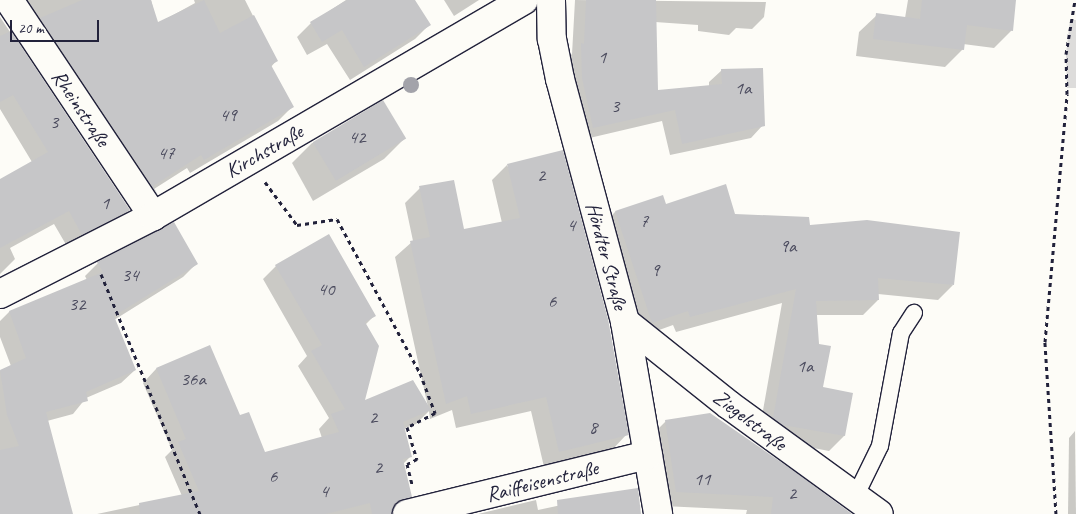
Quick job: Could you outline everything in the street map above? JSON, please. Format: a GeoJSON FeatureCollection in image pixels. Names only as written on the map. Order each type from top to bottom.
{"type":"FeatureCollection","features":[{"type":"Feature","properties":{"kind":"street","name":"Rheinstraße"},"geometry":{"type":"LineString","coordinates":[[9,0],[153,216]]}},
{"type":"Feature","properties":{"kind":"street","name":"Kirchstraße"},"geometry":{"type":"LineString","coordinates":[[0,294],[153,216],[524,0]]}},
{"type":"Feature","properties":{"kind":"street","name":"Hördter Straße"},"geometry":{"type":"LineString","coordinates":[[551,0],[552,39],[560,79],[625,322],[658,514]]}},
{"type":"Feature","properties":{"kind":"street","name":"Ziegelstraße"},"geometry":{"type":"LineString","coordinates":[[625,322],[729,405],[879,514]]}},
{"type":"Feature","properties":{"kind":"street","name":"Raiffeisenstraße"},"geometry":{"type":"LineString","coordinates":[[413,512],[648,455]]}},
{"type":"Feature","properties":{"kind":"lane"},"geometry":{"type":"LineString","coordinates":[[856,497],[880,446],[901,333],[914,313]]}},
{"type":"Feature","properties":{"kind":"path"},"geometry":{"type":"LineString","coordinates":[[1056,514],[1045,342],[1067,94],[1066,54],[1075,0]]}},
{"type":"Feature","properties":{"kind":"path"},"geometry":{"type":"LineString","coordinates":[[249,160],[297,225],[337,219],[420,373],[436,413],[407,427],[417,459],[407,464],[413,512]]}},
{"type":"Feature","properties":{"kind":"path"},"geometry":{"type":"LineString","coordinates":[[91,249],[200,514]]}},
{"type":"Feature","properties":{"kind":"shaded area"},"geometry":{"type":"Polygon","coordinates":[[[1070,20],[1076,20],[1076,88],[1067,88],[1066,54],[1070,20]]]}},
{"type":"Feature","properties":{"kind":"building"},"geometry":{"type":"Polygon","coordinates":[[[82,0],[151,0],[158,22],[204,0],[220,33],[254,15],[278,61],[271,65],[294,107],[204,160],[201,155],[153,186],[158,195],[40,18],[82,0]]]}},
{"type":"Feature","properties":{"kind":"building"},"geometry":{"type":"Polygon","coordinates":[[[347,0],[415,0],[431,25],[364,67],[342,30],[322,42],[310,22],[347,0]]]}},
{"type":"Feature","properties":{"kind":"building"},"geometry":{"type":"Polygon","coordinates":[[[586,0],[656,0],[658,90],[722,84],[721,69],[763,68],[765,126],[682,144],[675,110],[593,128],[582,78],[581,43],[584,44],[586,0]]]}},
{"type":"Feature","properties":{"kind":"building"},"geometry":{"type":"Polygon","coordinates":[[[922,0],[1016,0],[1013,31],[967,25],[964,50],[873,39],[876,13],[920,19],[922,0]]]}},
{"type":"Feature","properties":{"kind":"building"},"geometry":{"type":"Polygon","coordinates":[[[11,31],[130,210],[82,235],[69,211],[0,248],[0,179],[48,152],[13,95],[0,102],[0,36],[11,31]]]}},
{"type":"Feature","properties":{"kind":"building"},"geometry":{"type":"Polygon","coordinates":[[[383,100],[406,139],[336,181],[313,142],[383,100]]]}},
{"type":"Feature","properties":{"kind":"building"},"geometry":{"type":"Polygon","coordinates":[[[563,150],[608,319],[629,435],[559,452],[546,397],[471,414],[467,396],[446,404],[410,241],[430,237],[419,186],[454,180],[464,229],[520,218],[507,164],[563,150]]]}},
{"type":"Feature","properties":{"kind":"building"},"geometry":{"type":"Polygon","coordinates":[[[726,184],[735,214],[809,217],[810,225],[867,220],[960,232],[954,285],[878,278],[879,300],[816,301],[819,344],[831,346],[823,387],[853,393],[845,436],[783,425],[773,418],[796,289],[690,317],[688,311],[652,323],[615,211],[663,195],[666,204],[726,184]]]}},
{"type":"Feature","properties":{"kind":"building"},"geometry":{"type":"Polygon","coordinates":[[[174,222],[198,264],[114,316],[136,370],[86,392],[88,401],[46,412],[73,514],[0,514],[0,450],[19,446],[7,415],[0,370],[26,358],[9,311],[103,272],[97,262],[174,222]]]}},
{"type":"Feature","properties":{"kind":"building"},"geometry":{"type":"Polygon","coordinates":[[[329,234],[376,316],[365,322],[379,346],[365,400],[413,380],[431,410],[403,422],[412,457],[403,459],[412,497],[397,502],[392,514],[372,514],[370,503],[326,514],[140,514],[139,503],[199,491],[178,442],[186,439],[156,368],[210,345],[240,415],[249,412],[265,452],[339,432],[331,414],[345,409],[311,351],[322,345],[275,265],[329,234]]]}},
{"type":"Feature","properties":{"kind":"building"},"geometry":{"type":"Polygon","coordinates":[[[710,413],[852,514],[771,514],[773,497],[676,492],[665,420],[710,413]]]}},
{"type":"Feature","properties":{"kind":"building"},"geometry":{"type":"Polygon","coordinates":[[[638,488],[641,514],[558,514],[557,500],[638,488]]]}}]}
